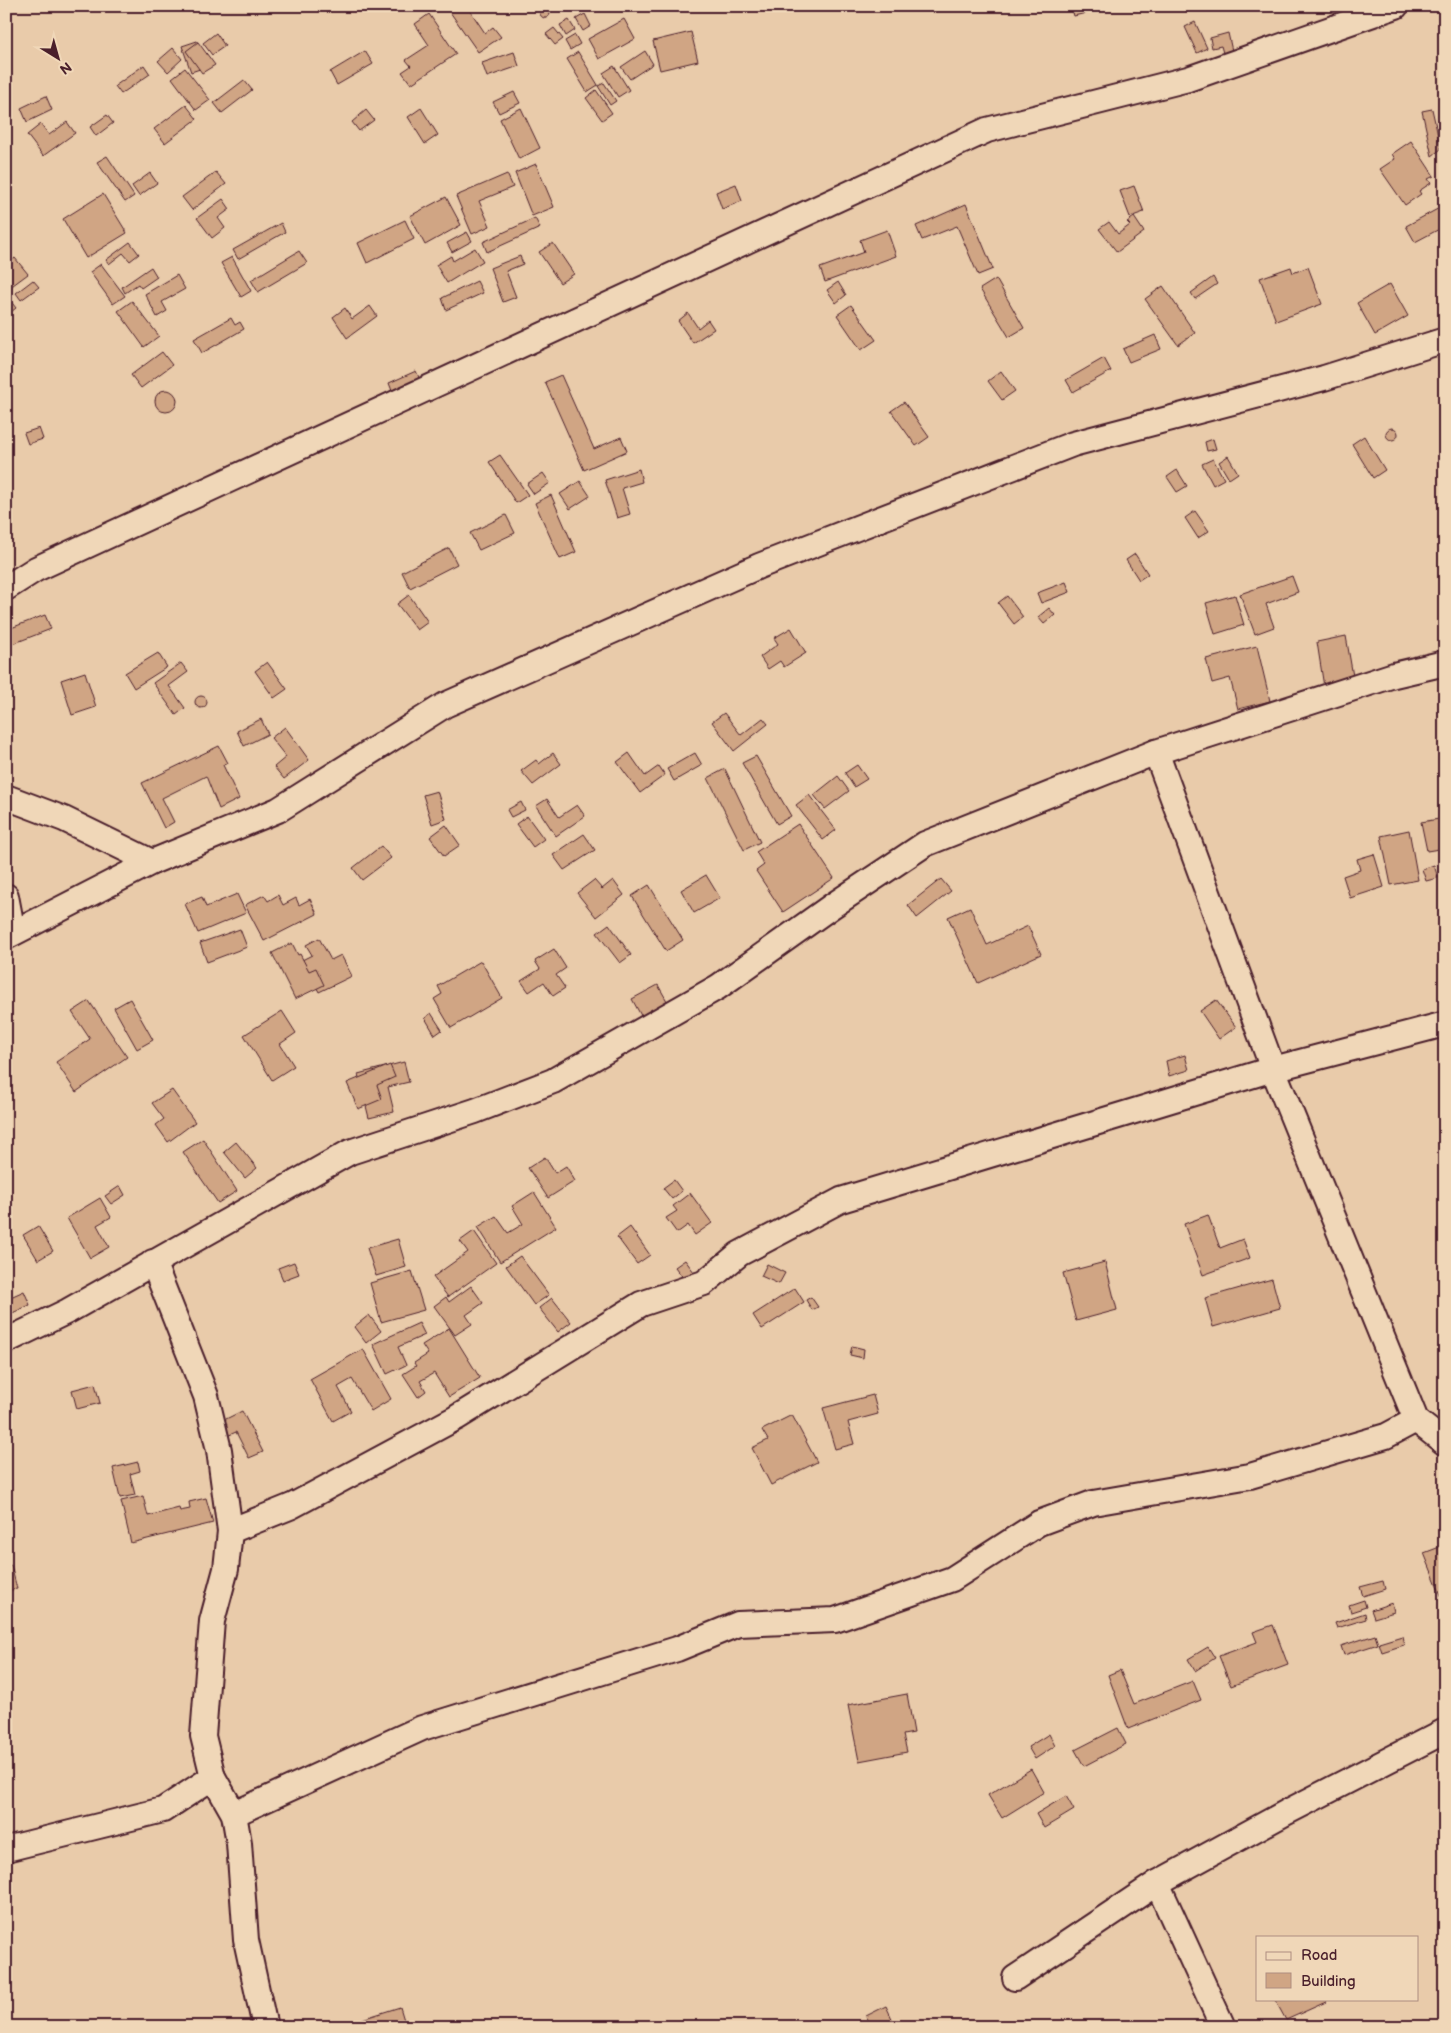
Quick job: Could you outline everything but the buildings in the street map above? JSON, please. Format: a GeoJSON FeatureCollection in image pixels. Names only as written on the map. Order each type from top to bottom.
{"type":"FeatureCollection","features":[{"type":"Feature","properties":{"kind":"street"},"geometry":{"type":"LineString","coordinates":[[6,588],[36,568],[987,130],[1188,79],[1396,6]]}},
{"type":"Feature","properties":{"kind":"street"},"geometry":{"type":"LineString","coordinates":[[6,896],[10,935],[152,862],[278,810],[445,706],[760,566],[1073,444],[1324,378],[1445,340]]}},
{"type":"Feature","properties":{"kind":"street"},"geometry":{"type":"LineString","coordinates":[[6,1341],[68,1311],[350,1152],[475,1111],[553,1081],[718,987],[832,906],[925,844],[1156,752],[1394,675],[1445,662]]}},
{"type":"Feature","properties":{"kind":"street"},"geometry":{"type":"LineString","coordinates":[[1156,752],[1274,1069],[1416,1420],[1445,1443]]}},
{"type":"Feature","properties":{"kind":"street"},"geometry":{"type":"LineString","coordinates":[[6,797],[64,819],[152,862]]}},
{"type":"Feature","properties":{"kind":"street"},"geometry":{"type":"LineString","coordinates":[[230,1531],[292,1506],[456,1418],[642,1304],[704,1284],[739,1254],[842,1200],[1274,1069],[1445,1024]]}},
{"type":"Feature","properties":{"kind":"street"},"geometry":{"type":"LineString","coordinates":[[153,1262],[206,1396],[219,1450],[230,1531],[226,1569],[212,1621],[202,1736],[213,1777],[234,1814],[240,1843],[246,1940],[265,2027]]}},
{"type":"Feature","properties":{"kind":"street"},"geometry":{"type":"LineString","coordinates":[[234,1814],[422,1728],[677,1649],[738,1624],[835,1620],[952,1579],[1039,1523],[1093,1503],[1250,1476],[1386,1436],[1416,1420]]}},
{"type":"Feature","properties":{"kind":"street"},"geometry":{"type":"LineString","coordinates":[[1015,1978],[1157,1883],[1287,1812],[1445,1731]]}},
{"type":"Feature","properties":{"kind":"street"},"geometry":{"type":"LineString","coordinates":[[6,1849],[164,1810],[213,1777]]}},
{"type":"Feature","properties":{"kind":"street"},"geometry":{"type":"LineString","coordinates":[[1157,1883],[1223,2027]]}}]}
